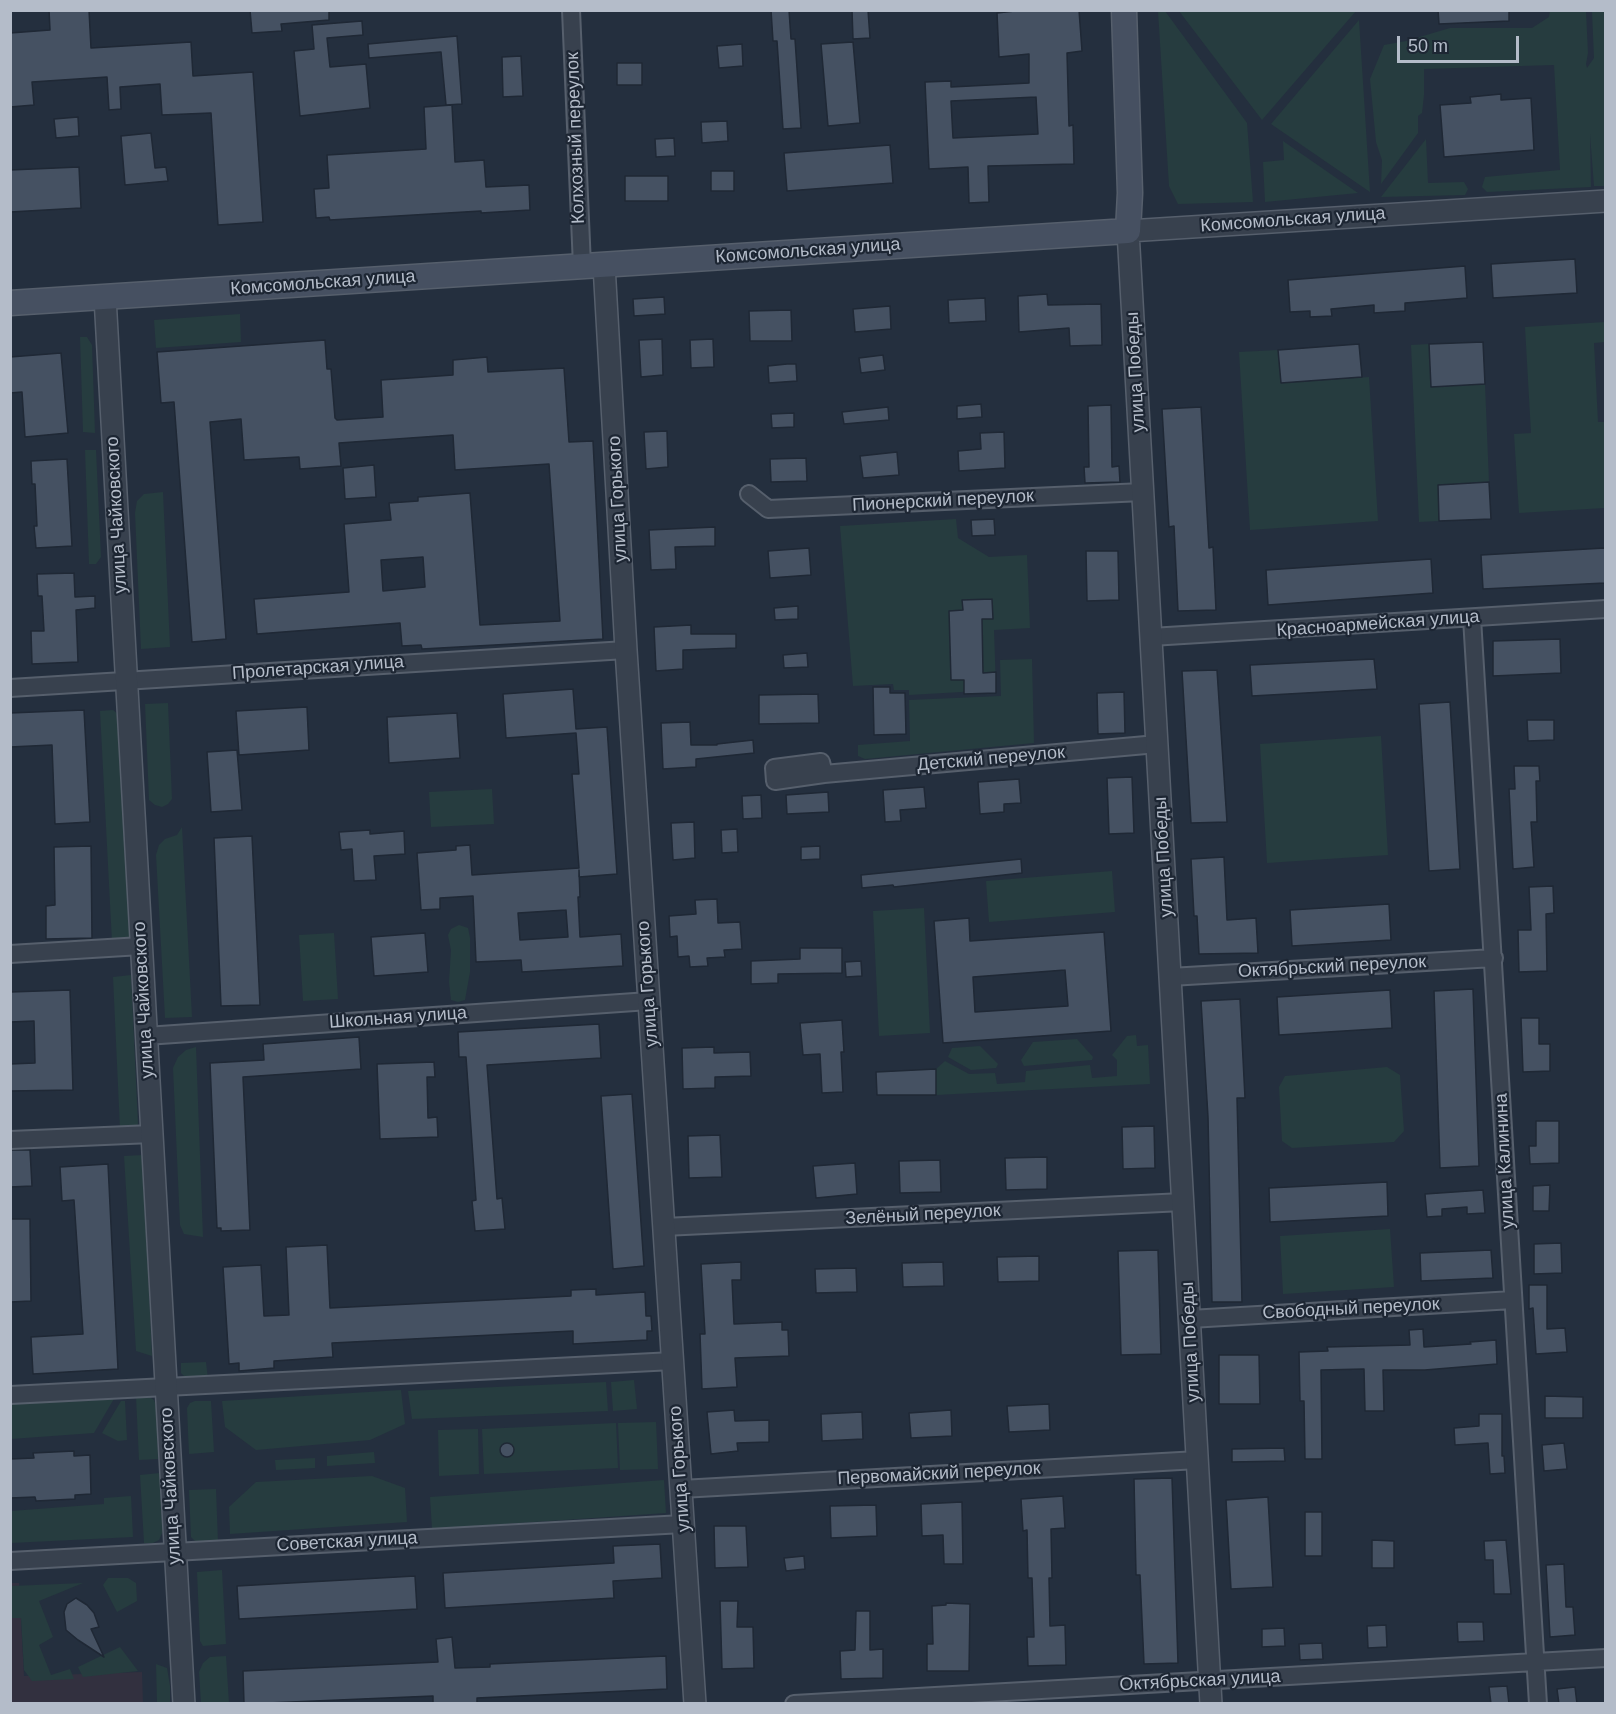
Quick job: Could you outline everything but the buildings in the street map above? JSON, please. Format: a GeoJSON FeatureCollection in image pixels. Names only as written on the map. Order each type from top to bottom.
{"type":"FeatureCollection","features":[{"type":"Feature","properties":{"kind":"main road","name":"улица Победы"},"geometry":{"type":"LineString","coordinates":[[1124,10],[1130,193],[1128,231]]}},
{"type":"Feature","properties":{"kind":"main road","name":"Комсомольская улица"},"geometry":{"type":"LineString","coordinates":[[10,303],[1128,231]]}},
{"type":"Feature","properties":{"kind":"street","name":"Колхозный переулок"},"geometry":{"type":"LineString","coordinates":[[571,10],[593,266]]}},
{"type":"Feature","properties":{"kind":"street","name":"Комсомольская улица"},"geometry":{"type":"LineString","coordinates":[[1128,231],[1605,201]]}},
{"type":"Feature","properties":{"kind":"street","name":"улица Победы"},"geometry":{"type":"LineString","coordinates":[[1128,231],[1211,1704]]}},
{"type":"Feature","properties":{"kind":"street","name":"улица Горького"},"geometry":{"type":"LineString","coordinates":[[593,266],[626,650],[695,1704]]}},
{"type":"Feature","properties":{"kind":"street","name":"улица Чайковского"},"geometry":{"type":"LineString","coordinates":[[105,297],[184,1704]]}},
{"type":"Feature","properties":{"kind":"street","name":"Пионерский переулок"},"geometry":{"type":"LineString","coordinates":[[749,494],[768,508],[1143,492]]}},
{"type":"Feature","properties":{"kind":"street","name":"Красноармейская улица"},"geometry":{"type":"LineString","coordinates":[[1151,637],[1605,609]]}},
{"type":"Feature","properties":{"kind":"street","name":"улица Калинина"},"geometry":{"type":"LineString","coordinates":[[1472,618],[1538,1704]]}},
{"type":"Feature","properties":{"kind":"street","name":"Пролетарская улица"},"geometry":{"type":"LineString","coordinates":[[10,688],[626,650]]}},
{"type":"Feature","properties":{"kind":"street","name":"Детский переулок"},"geometry":{"type":"LineString","coordinates":[[824,774],[1157,744]]}},
{"type":"Feature","properties":{"kind":"street"},"geometry":{"type":"LineString","coordinates":[[10,954],[141,946]]}},
{"type":"Feature","properties":{"kind":"street","name":"Октябрьский переулок"},"geometry":{"type":"LineString","coordinates":[[1170,977],[1494,958]]}},
{"type":"Feature","properties":{"kind":"street","name":"Школьная улица"},"geometry":{"type":"LineString","coordinates":[[146,1036],[649,1001]]}},
{"type":"Feature","properties":{"kind":"street"},"geometry":{"type":"LineString","coordinates":[[10,1140],[152,1134]]}},
{"type":"Feature","properties":{"kind":"street","name":"Зелёный переулок"},"geometry":{"type":"LineString","coordinates":[[664,1227],[1183,1202]]}},
{"type":"Feature","properties":{"kind":"street","name":"Свободный переулок"},"geometry":{"type":"LineString","coordinates":[[1190,1318],[1513,1300]]}},
{"type":"Feature","properties":{"kind":"street"},"geometry":{"type":"LineString","coordinates":[[10,1395],[673,1361]]}},
{"type":"Feature","properties":{"kind":"street","name":"Первомайский переулок"},"geometry":{"type":"LineString","coordinates":[[681,1489],[1198,1460]]}},
{"type":"Feature","properties":{"kind":"street","name":"Советская улица"},"geometry":{"type":"LineString","coordinates":[[10,1561],[683,1524]]}},
{"type":"Feature","properties":{"kind":"street","name":"Октябрьская улица"},"geometry":{"type":"LineString","coordinates":[[794,1704],[1605,1659]]}},
{"type":"Feature","properties":{"kind":"shaded area"},"geometry":{"type":"Polygon","coordinates":[[[11,1583],[19,1583],[24,1676],[142,1672],[143,1703],[11,1704],[11,1583]]]}},
{"type":"Feature","properties":{"kind":"green space"},"geometry":{"type":"Polygon","coordinates":[[[1158,11],[1165,11],[1247,123],[1253,202],[1178,204],[1169,186],[1158,11]]]}},
{"type":"Feature","properties":{"kind":"green space"},"geometry":{"type":"Polygon","coordinates":[[[1179,11],[1356,11],[1262,120],[1179,11]]]}},
{"type":"Feature","properties":{"kind":"green space"},"geometry":{"type":"Polygon","coordinates":[[[1550,11],[1586,11],[1587,68],[1594,58],[1592,11],[1605,11],[1605,186],[1594,186],[1590,134],[1591,187],[1487,192],[1482,187],[1485,177],[1560,170],[1554,65],[1424,69],[1424,95],[1422,113],[1418,116],[1418,133],[1381,184],[1382,160],[1376,142],[1370,79],[1384,45],[1450,28],[1532,28],[1549,17],[1550,11]]]}},
{"type":"Feature","properties":{"kind":"green space"},"geometry":{"type":"Polygon","coordinates":[[[1359,20],[1370,192],[1271,124],[1359,20]]]}},
{"type":"Feature","properties":{"kind":"green space"},"geometry":{"type":"Polygon","coordinates":[[[1426,139],[1428,183],[1464,182],[1468,189],[1465,195],[1381,197],[1426,139]]]}},
{"type":"Feature","properties":{"kind":"green space"},"geometry":{"type":"Polygon","coordinates":[[[1283,141],[1358,193],[1265,202],[1263,162],[1284,160],[1283,141]]]}},
{"type":"Feature","properties":{"kind":"green space"},"geometry":{"type":"Polygon","coordinates":[[[240,314],[241,342],[156,348],[154,320],[240,314]]]}},
{"type":"Feature","properties":{"kind":"green space"},"geometry":{"type":"Polygon","coordinates":[[[1605,322],[1605,342],[1594,343],[1598,422],[1605,422],[1605,508],[1519,513],[1514,434],[1531,433],[1525,327],[1605,322]]]}},
{"type":"Feature","properties":{"kind":"green space"},"geometry":{"type":"Polygon","coordinates":[[[80,337],[87,337],[92,345],[95,433],[83,432],[80,337]]]}},
{"type":"Feature","properties":{"kind":"green space"},"geometry":{"type":"Polygon","coordinates":[[[1429,344],[1432,387],[1485,384],[1489,482],[1438,485],[1439,521],[1419,522],[1411,345],[1429,344]]]}},
{"type":"Feature","properties":{"kind":"green space"},"geometry":{"type":"Polygon","coordinates":[[[1278,350],[1281,383],[1369,377],[1378,521],[1250,530],[1239,352],[1278,350]]]}},
{"type":"Feature","properties":{"kind":"green space"},"geometry":{"type":"Polygon","coordinates":[[[85,450],[96,450],[101,557],[96,564],[89,564],[85,450]]]}},
{"type":"Feature","properties":{"kind":"green space"},"geometry":{"type":"Polygon","coordinates":[[[163,492],[170,647],[141,649],[135,513],[137,501],[144,494],[163,492]]]}},
{"type":"Feature","properties":{"kind":"green space"},"geometry":{"type":"Polygon","coordinates":[[[956,519],[958,538],[989,557],[1027,555],[1030,628],[994,630],[996,690],[909,695],[909,690],[894,690],[893,684],[853,686],[840,526],[956,519]]]}},
{"type":"Feature","properties":{"kind":"green space"},"geometry":{"type":"Polygon","coordinates":[[[1032,659],[1034,743],[865,759],[858,756],[858,745],[910,741],[909,700],[1001,696],[1000,660],[1032,659]]]}},
{"type":"Feature","properties":{"kind":"green space"},"geometry":{"type":"Polygon","coordinates":[[[168,703],[172,799],[162,807],[149,800],[145,704],[168,703]]]}},
{"type":"Feature","properties":{"kind":"green space"},"geometry":{"type":"Polygon","coordinates":[[[113,710],[120,716],[130,941],[112,942],[100,711],[113,710]]]}},
{"type":"Feature","properties":{"kind":"green space"},"geometry":{"type":"Polygon","coordinates":[[[1381,736],[1388,855],[1267,863],[1260,744],[1381,736]]]}},
{"type":"Feature","properties":{"kind":"green space"},"geometry":{"type":"Polygon","coordinates":[[[492,789],[494,824],[431,827],[429,792],[492,789]]]}},
{"type":"Feature","properties":{"kind":"green space"},"geometry":{"type":"Polygon","coordinates":[[[182,827],[192,1017],[165,1018],[156,855],[159,845],[165,839],[177,835],[182,827]]]}},
{"type":"Feature","properties":{"kind":"green space"},"geometry":{"type":"Polygon","coordinates":[[[1112,871],[1115,912],[989,922],[986,881],[1112,871]]]}},
{"type":"Feature","properties":{"kind":"green space"},"geometry":{"type":"Polygon","coordinates":[[[924,908],[930,1033],[879,1036],[873,911],[924,908]]]}},
{"type":"Feature","properties":{"kind":"green space"},"geometry":{"type":"Polygon","coordinates":[[[459,925],[468,928],[470,972],[465,1000],[458,1002],[451,1000],[449,982],[451,950],[448,935],[451,929],[459,925]]]}},
{"type":"Feature","properties":{"kind":"green space"},"geometry":{"type":"Polygon","coordinates":[[[334,933],[338,999],[303,1001],[299,935],[334,933]]]}},
{"type":"Feature","properties":{"kind":"green space"},"geometry":{"type":"Polygon","coordinates":[[[131,975],[138,1124],[132,1130],[120,1129],[113,977],[131,975]]]}},
{"type":"Feature","properties":{"kind":"green space"},"geometry":{"type":"Polygon","coordinates":[[[1136,1035],[1137,1046],[1148,1045],[1150,1084],[936,1095],[936,1069],[945,1061],[969,1074],[995,1073],[997,1084],[1025,1082],[1026,1071],[1090,1065],[1092,1078],[1117,1076],[1117,1060],[1112,1055],[1127,1036],[1136,1035]]]}},
{"type":"Feature","properties":{"kind":"green space"},"geometry":{"type":"Polygon","coordinates":[[[1077,1039],[1093,1057],[1092,1060],[1024,1066],[1021,1060],[1033,1042],[1077,1039]]]}},
{"type":"Feature","properties":{"kind":"green space"},"geometry":{"type":"Polygon","coordinates":[[[980,1046],[998,1064],[996,1068],[971,1070],[948,1057],[952,1048],[980,1046]]]}},
{"type":"Feature","properties":{"kind":"green space"},"geometry":{"type":"Polygon","coordinates":[[[196,1047],[203,1237],[184,1234],[180,1225],[173,1068],[178,1057],[186,1050],[196,1047]]]}},
{"type":"Feature","properties":{"kind":"green space"},"geometry":{"type":"Polygon","coordinates":[[[1387,1067],[1400,1075],[1404,1131],[1394,1142],[1292,1148],[1282,1141],[1279,1087],[1285,1076],[1387,1067]]]}},
{"type":"Feature","properties":{"kind":"green space"},"geometry":{"type":"Polygon","coordinates":[[[143,1155],[152,1356],[136,1351],[124,1156],[143,1155]]]}},
{"type":"Feature","properties":{"kind":"green space"},"geometry":{"type":"Polygon","coordinates":[[[1390,1229],[1394,1287],[1283,1294],[1280,1236],[1390,1229]]]}},
{"type":"Feature","properties":{"kind":"green space"},"geometry":{"type":"Polygon","coordinates":[[[206,1362],[208,1379],[188,1380],[181,1373],[181,1363],[206,1362]]]}},
{"type":"Feature","properties":{"kind":"green space"},"geometry":{"type":"Polygon","coordinates":[[[634,1380],[637,1409],[613,1411],[611,1382],[634,1380]]]}},
{"type":"Feature","properties":{"kind":"green space"},"geometry":{"type":"Polygon","coordinates":[[[606,1382],[608,1411],[412,1419],[408,1391],[606,1382]]]}},
{"type":"Feature","properties":{"kind":"green space"},"geometry":{"type":"Polygon","coordinates":[[[401,1390],[405,1424],[370,1440],[256,1450],[225,1427],[222,1401],[401,1390]]]}},
{"type":"Feature","properties":{"kind":"green space"},"geometry":{"type":"Polygon","coordinates":[[[148,1396],[154,1400],[157,1408],[158,1459],[139,1460],[136,1397],[148,1396]]]}},
{"type":"Feature","properties":{"kind":"green space"},"geometry":{"type":"Polygon","coordinates":[[[115,1397],[94,1433],[11,1439],[11,1403],[115,1397]]]}},
{"type":"Feature","properties":{"kind":"green space"},"geometry":{"type":"Polygon","coordinates":[[[121,1401],[125,1401],[127,1440],[118,1441],[102,1433],[121,1401]]]}},
{"type":"Feature","properties":{"kind":"green space"},"geometry":{"type":"Polygon","coordinates":[[[195,1401],[211,1401],[214,1452],[189,1454],[187,1408],[195,1401]]]}},
{"type":"Feature","properties":{"kind":"green space"},"geometry":{"type":"Polygon","coordinates":[[[656,1422],[658,1469],[620,1470],[618,1423],[656,1422]]]}},
{"type":"Feature","properties":{"kind":"green space"},"geometry":{"type":"Polygon","coordinates":[[[616,1423],[618,1468],[484,1474],[482,1429],[616,1423]]]}},
{"type":"Feature","properties":{"kind":"green space"},"geometry":{"type":"Polygon","coordinates":[[[478,1429],[479,1474],[439,1476],[438,1430],[478,1429]]]}},
{"type":"Feature","properties":{"kind":"green space"},"geometry":{"type":"Polygon","coordinates":[[[374,1452],[375,1463],[327,1466],[327,1456],[374,1452]]]}},
{"type":"Feature","properties":{"kind":"green space"},"geometry":{"type":"Polygon","coordinates":[[[315,1458],[315,1468],[276,1470],[275,1460],[315,1458]]]}},
{"type":"Feature","properties":{"kind":"green space"},"geometry":{"type":"Polygon","coordinates":[[[160,1473],[163,1531],[159,1540],[144,1543],[140,1475],[160,1473]]]}},
{"type":"Feature","properties":{"kind":"green space"},"geometry":{"type":"Polygon","coordinates":[[[372,1476],[405,1488],[407,1522],[230,1534],[229,1507],[256,1482],[372,1476]]]}},
{"type":"Feature","properties":{"kind":"green space"},"geometry":{"type":"Polygon","coordinates":[[[664,1480],[666,1513],[432,1529],[430,1497],[664,1480]]]}},
{"type":"Feature","properties":{"kind":"green space"},"geometry":{"type":"Polygon","coordinates":[[[216,1489],[218,1542],[195,1541],[191,1537],[189,1490],[216,1489]]]}},
{"type":"Feature","properties":{"kind":"green space"},"geometry":{"type":"Polygon","coordinates":[[[131,1496],[133,1537],[11,1543],[11,1511],[104,1504],[104,1498],[131,1496]]]}},
{"type":"Feature","properties":{"kind":"green space"},"geometry":{"type":"Polygon","coordinates":[[[222,1570],[226,1644],[203,1646],[200,1641],[197,1572],[222,1570]]]}},
{"type":"Feature","properties":{"kind":"green space"},"geometry":{"type":"Polygon","coordinates":[[[108,1578],[128,1578],[136,1583],[137,1601],[117,1612],[103,1585],[108,1578]]]}},
{"type":"Feature","properties":{"kind":"green space"},"geometry":{"type":"Polygon","coordinates":[[[83,1583],[39,1601],[53,1637],[39,1645],[51,1675],[70,1669],[74,1679],[32,1681],[24,1670],[21,1618],[11,1618],[11,1586],[83,1583]]]}},
{"type":"Feature","properties":{"kind":"green space"},"geometry":{"type":"Polygon","coordinates":[[[120,1647],[138,1671],[83,1677],[78,1667],[120,1647]]]}},
{"type":"Feature","properties":{"kind":"green space"},"geometry":{"type":"Polygon","coordinates":[[[226,1656],[229,1703],[201,1703],[199,1672],[203,1663],[210,1657],[226,1656]]]}},
{"type":"Feature","properties":{"kind":"green space"},"geometry":{"type":"Polygon","coordinates":[[[156,1664],[167,1668],[170,1703],[157,1703],[156,1664]]]}}]}
